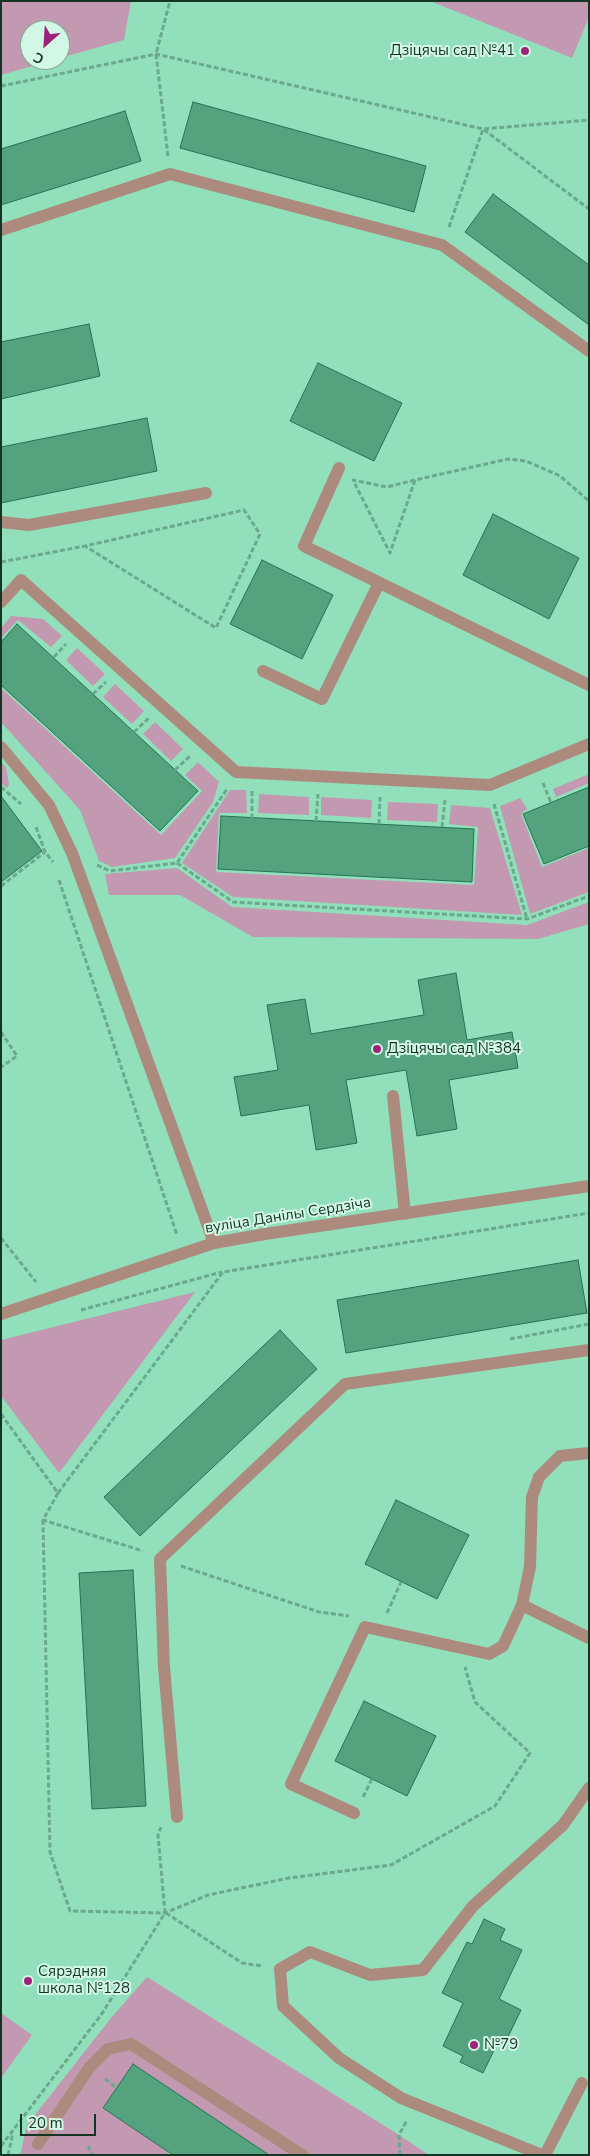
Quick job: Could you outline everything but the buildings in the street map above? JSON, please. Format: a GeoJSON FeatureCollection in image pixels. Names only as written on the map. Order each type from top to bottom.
{"type":"FeatureCollection","features":[{"type":"Feature","properties":{"kind":"street"},"geometry":{"type":"LineString","coordinates":[[1,230],[170,174],[442,245],[589,352]]}},
{"type":"Feature","properties":{"kind":"street"},"geometry":{"type":"LineString","coordinates":[[339,468],[304,546],[589,685]]}},
{"type":"Feature","properties":{"kind":"street"},"geometry":{"type":"LineString","coordinates":[[1,522],[29,525],[206,493]]}},
{"type":"Feature","properties":{"kind":"street"},"geometry":{"type":"LineString","coordinates":[[1,602],[21,580],[236,772],[490,785],[589,744]]}},
{"type":"Feature","properties":{"kind":"street"},"geometry":{"type":"LineString","coordinates":[[264,671],[322,700],[379,583]]}},
{"type":"Feature","properties":{"kind":"street"},"geometry":{"type":"LineString","coordinates":[[1,747],[49,805],[72,853],[214,1243]]}},
{"type":"Feature","properties":{"kind":"street"},"geometry":{"type":"LineString","coordinates":[[393,1096],[405,1214]]}},
{"type":"Feature","properties":{"kind":"street","name":"вуліца Данілы Сердзіча"},"geometry":{"type":"LineString","coordinates":[[1,1314],[214,1243],[589,1186]]}},
{"type":"Feature","properties":{"kind":"street"},"geometry":{"type":"LineString","coordinates":[[177,1817],[164,1668],[160,1559],[345,1384],[589,1350]]}},
{"type":"Feature","properties":{"kind":"street"},"geometry":{"type":"LineString","coordinates":[[354,1813],[291,1784],[365,1627],[489,1654],[503,1646],[522,1605],[530,1567],[532,1497],[539,1476],[560,1456],[589,1453]]}},
{"type":"Feature","properties":{"kind":"street"},"geometry":{"type":"LineString","coordinates":[[522,1605],[589,1638]]}},
{"type":"Feature","properties":{"kind":"street"},"geometry":{"type":"LineString","coordinates":[[582,2083],[544,2155],[401,2098],[339,2058],[282,2006],[280,1969],[310,1952],[370,1975],[423,1970],[473,1906],[563,1826],[589,1788]]}},
{"type":"Feature","properties":{"kind":"street"},"geometry":{"type":"LineString","coordinates":[[38,2144],[89,2068],[108,2049],[131,2044],[302,2155]]}},
{"type":"Feature","properties":{"kind":"path"},"geometry":{"type":"LineString","coordinates":[[168,157],[156,54],[170,1]]}},
{"type":"Feature","properties":{"kind":"path"},"geometry":{"type":"LineString","coordinates":[[1,86],[156,54],[483,129],[589,120]]}},
{"type":"Feature","properties":{"kind":"path"},"geometry":{"type":"LineString","coordinates":[[483,129],[589,209]]}},
{"type":"Feature","properties":{"kind":"path"},"geometry":{"type":"LineString","coordinates":[[449,225],[483,129]]}},
{"type":"Feature","properties":{"kind":"path"},"geometry":{"type":"LineString","coordinates":[[415,480],[390,553],[353,480],[387,487],[415,480],[508,459],[526,461],[560,476],[589,501]]}},
{"type":"Feature","properties":{"kind":"path"},"geometry":{"type":"LineString","coordinates":[[1,562],[85,546],[244,510],[260,534],[216,628],[85,546]]}},
{"type":"Feature","properties":{"kind":"path"},"geometry":{"type":"LineString","coordinates":[[54,657],[71,638]]}},
{"type":"Feature","properties":{"kind":"path"},"geometry":{"type":"LineString","coordinates":[[93,694],[112,676]]}},
{"type":"Feature","properties":{"kind":"path"},"geometry":{"type":"LineString","coordinates":[[134,732],[153,714]]}},
{"type":"Feature","properties":{"kind":"path"},"geometry":{"type":"LineString","coordinates":[[175,770],[194,752]]}},
{"type":"Feature","properties":{"kind":"path"},"geometry":{"type":"LineString","coordinates":[[543,784],[551,803]]}},
{"type":"Feature","properties":{"kind":"path"},"geometry":{"type":"LineString","coordinates":[[177,863],[229,786]]}},
{"type":"Feature","properties":{"kind":"path"},"geometry":{"type":"LineString","coordinates":[[1,787],[25,807]]}},
{"type":"Feature","properties":{"kind":"path"},"geometry":{"type":"LineString","coordinates":[[252,787],[252,818]]}},
{"type":"Feature","properties":{"kind":"path"},"geometry":{"type":"LineString","coordinates":[[309,791],[327,792]]}},
{"type":"Feature","properties":{"kind":"path"},"geometry":{"type":"LineString","coordinates":[[316,821],[318,792]]}},
{"type":"Feature","properties":{"kind":"path"},"geometry":{"type":"LineString","coordinates":[[371,795],[389,796]]}},
{"type":"Feature","properties":{"kind":"path"},"geometry":{"type":"LineString","coordinates":[[379,824],[380,796]]}},
{"type":"Feature","properties":{"kind":"path"},"geometry":{"type":"LineString","coordinates":[[435,799],[454,801]]}},
{"type":"Feature","properties":{"kind":"path"},"geometry":{"type":"LineString","coordinates":[[442,827],[445,800]]}},
{"type":"Feature","properties":{"kind":"path"},"geometry":{"type":"LineString","coordinates":[[484,803],[494,804],[527,919]]}},
{"type":"Feature","properties":{"kind":"path"},"geometry":{"type":"LineString","coordinates":[[34,820],[45,852],[53,862],[179,1234],[170,1238]]}},
{"type":"Feature","properties":{"kind":"path"},"geometry":{"type":"LineString","coordinates":[[1,886],[45,852]]}},
{"type":"Feature","properties":{"kind":"path"},"geometry":{"type":"LineString","coordinates":[[95,864],[110,871],[177,863],[233,902],[527,919],[589,896]]}},
{"type":"Feature","properties":{"kind":"path"},"geometry":{"type":"LineString","coordinates":[[1,1032],[17,1056],[1,1067]]}},
{"type":"Feature","properties":{"kind":"path"},"geometry":{"type":"LineString","coordinates":[[78,1310],[223,1272],[589,1213]]}},
{"type":"Feature","properties":{"kind":"path"},"geometry":{"type":"LineString","coordinates":[[1,1238],[38,1284],[29,1287]]}},
{"type":"Feature","properties":{"kind":"path"},"geometry":{"type":"LineString","coordinates":[[223,1272],[58,1493],[43,1520],[50,1852],[70,1911],[165,1913],[208,1895],[280,1880],[391,1865],[495,1806],[530,1753],[475,1702],[459,1647]]}},
{"type":"Feature","properties":{"kind":"path"},"geometry":{"type":"LineString","coordinates":[[501,1341],[589,1324]]}},
{"type":"Feature","properties":{"kind":"path"},"geometry":{"type":"LineString","coordinates":[[1,1414],[58,1493]]}},
{"type":"Feature","properties":{"kind":"path"},"geometry":{"type":"LineString","coordinates":[[43,1520],[147,1552],[160,1559],[320,1612],[356,1618]]}},
{"type":"Feature","properties":{"kind":"path"},"geometry":{"type":"LineString","coordinates":[[383,1622],[401,1582]]}},
{"type":"Feature","properties":{"kind":"path"},"geometry":{"type":"LineString","coordinates":[[1,2146],[13,2133],[101,2015],[165,1913],[158,1834],[164,1820]]}},
{"type":"Feature","properties":{"kind":"path"},"geometry":{"type":"LineString","coordinates":[[165,1913],[242,1963],[280,1969]]}},
{"type":"Feature","properties":{"kind":"path"},"geometry":{"type":"LineString","coordinates":[[8,2155],[13,2133]]}},
{"type":"Feature","properties":{"kind":"path"},"geometry":{"type":"LineString","coordinates":[[399,2135],[400,2155]]}},
{"type":"Feature","properties":{"kind":"path"},"geometry":{"type":"LineString","coordinates":[[88,2146],[93,2155]]}},
{"type":"Feature","properties":{"kind":"shaded area"},"geometry":{"type":"Polygon","coordinates":[[[1,1],[131,1],[124,40],[70,55],[70,20],[20,20],[20,70],[1,75],[1,1]]]}},
{"type":"Feature","properties":{"kind":"shaded area"},"geometry":{"type":"Polygon","coordinates":[[[430,1],[589,1],[589,17],[572,58],[430,1]]]}},
{"type":"Feature","properties":{"kind":"shaded area"},"geometry":{"type":"Polygon","coordinates":[[[11,616],[43,619],[62,636],[51,647],[18,620],[1,638],[1,628],[11,616]]]}},
{"type":"Feature","properties":{"kind":"shaded area"},"geometry":{"type":"Polygon","coordinates":[[[77,648],[105,674],[93,686],[66,660],[77,648]]]}},
{"type":"Feature","properties":{"kind":"shaded area"},"geometry":{"type":"Polygon","coordinates":[[[115,684],[144,711],[132,724],[103,697],[115,684]]]}},
{"type":"Feature","properties":{"kind":"shaded area"},"geometry":{"type":"Polygon","coordinates":[[[1,688],[161,835],[202,791],[185,775],[198,762],[219,782],[213,802],[175,858],[112,867],[99,861],[80,810],[1,722],[1,688]]]}},
{"type":"Feature","properties":{"kind":"shaded area"},"geometry":{"type":"Polygon","coordinates":[[[155,722],[183,749],[171,761],[143,734],[155,722]]]}},
{"type":"Feature","properties":{"kind":"shaded area"},"geometry":{"type":"Polygon","coordinates":[[[1,762],[6,767],[9,785],[7,788],[1,783],[1,762]]]}},
{"type":"Feature","properties":{"kind":"shaded area"},"geometry":{"type":"Polygon","coordinates":[[[589,774],[589,783],[556,797],[553,789],[589,774]]]}},
{"type":"Feature","properties":{"kind":"shaded area"},"geometry":{"type":"Polygon","coordinates":[[[230,790],[246,790],[247,813],[219,813],[216,872],[474,885],[478,827],[449,824],[451,805],[490,808],[522,915],[233,897],[182,863],[230,790]]]}},
{"type":"Feature","properties":{"kind":"shaded area"},"geometry":{"type":"Polygon","coordinates":[[[259,794],[309,797],[309,815],[258,813],[259,794]]]}},
{"type":"Feature","properties":{"kind":"shaded area"},"geometry":{"type":"Polygon","coordinates":[[[321,797],[372,800],[371,818],[321,815],[321,797]]]}},
{"type":"Feature","properties":{"kind":"shaded area"},"geometry":{"type":"Polygon","coordinates":[[[520,798],[527,809],[521,814],[542,867],[589,848],[589,892],[530,914],[500,806],[520,798]]]}},
{"type":"Feature","properties":{"kind":"shaded area"},"geometry":{"type":"Polygon","coordinates":[[[388,802],[438,804],[437,822],[387,820],[388,802]]]}},
{"type":"Feature","properties":{"kind":"shaded area"},"geometry":{"type":"Polygon","coordinates":[[[177,868],[232,907],[527,925],[589,902],[589,924],[538,939],[253,937],[180,895],[109,895],[105,874],[177,868]]]}},
{"type":"Feature","properties":{"kind":"shaded area"},"geometry":{"type":"Polygon","coordinates":[[[195,1292],[59,1473],[1,1396],[1,1340],[195,1292]]]}},
{"type":"Feature","properties":{"kind":"shaded area"},"geometry":{"type":"Polygon","coordinates":[[[147,1977],[429,2155],[269,2155],[133,2064],[103,2108],[169,2152],[167,2155],[20,2155],[27,2125],[111,2018],[147,1977]]]}},
{"type":"Feature","properties":{"kind":"shaded area"},"geometry":{"type":"Polygon","coordinates":[[[1,2013],[32,2035],[1,2078],[1,2013]]]}},
{"type":"Feature","properties":{"kind":"place","name":"Дзіцячы сад №41"},"geometry":{"type":"Point","coordinates":[525,51]}},
{"type":"Feature","properties":{"kind":"place","name":"Дзіцячы сад №384"},"geometry":{"type":"Point","coordinates":[377,1049]}},
{"type":"Feature","properties":{"kind":"place","name":"Сярэдняя школа №128"},"geometry":{"type":"Point","coordinates":[28,1981]}},
{"type":"Feature","properties":{"kind":"place","name":"№79"},"geometry":{"type":"Point","coordinates":[474,2045]}}]}
